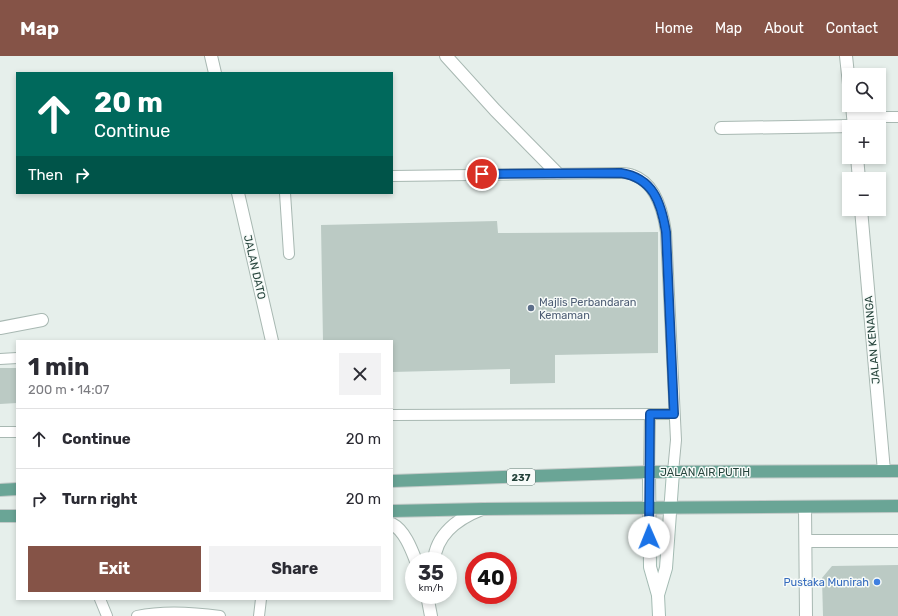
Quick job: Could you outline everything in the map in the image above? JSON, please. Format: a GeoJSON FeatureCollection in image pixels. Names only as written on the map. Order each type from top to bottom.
{"type":"FeatureCollection","features":[{"type":"Feature","properties":{"kind":"main road","name":"JALAN AIR PUTIH"},"geometry":{"type":"LineString","coordinates":[[393,481],[649,472],[898,471]]}},
{"type":"Feature","properties":{"kind":"main road"},"geometry":{"type":"LineString","coordinates":[[0,490],[16,489]]}},
{"type":"Feature","properties":{"kind":"main road"},"geometry":{"type":"LineString","coordinates":[[393,511],[671,507],[898,506]]}},
{"type":"Feature","properties":{"kind":"main road"},"geometry":{"type":"LineString","coordinates":[[0,516],[16,516]]}},
{"type":"Feature","properties":{"kind":"street"},"geometry":{"type":"LineString","coordinates":[[211,56],[215,72]]}},
{"type":"Feature","properties":{"kind":"street"},"geometry":{"type":"LineString","coordinates":[[446,56],[495,110],[557,173]]}},
{"type":"Feature","properties":{"kind":"street"},"geometry":{"type":"LineString","coordinates":[[846,56],[847,68]]}},
{"type":"Feature","properties":{"kind":"street"},"geometry":{"type":"LineString","coordinates":[[721,128],[853,119]]}},
{"type":"Feature","properties":{"kind":"street","name":"JALAN DATO"},"geometry":{"type":"LineString","coordinates":[[238,194],[272,340]]}},
{"type":"Feature","properties":{"kind":"street","name":"JALAN KENANGA"},"geometry":{"type":"LineString","coordinates":[[862,216],[884,471]]}},
{"type":"Feature","properties":{"kind":"street"},"geometry":{"type":"LineString","coordinates":[[0,328],[42,320]]}},
{"type":"Feature","properties":{"kind":"street"},"geometry":{"type":"LineString","coordinates":[[649,472],[650,567],[658,595],[659,616]]}},
{"type":"Feature","properties":{"kind":"street"},"geometry":{"type":"LineString","coordinates":[[658,595],[666,568],[673,472]]}},
{"type":"Feature","properties":{"kind":"street"},"geometry":{"type":"LineString","coordinates":[[805,507],[806,616]]}},
{"type":"Feature","properties":{"kind":"street"},"geometry":{"type":"LineString","coordinates":[[435,552],[448,530],[458,521],[483,509]]}},
{"type":"Feature","properties":{"kind":"street"},"geometry":{"type":"LineString","coordinates":[[393,524],[398,527],[412,552]]}},
{"type":"Feature","properties":{"kind":"street"},"geometry":{"type":"LineString","coordinates":[[806,541],[898,541]]}},
{"type":"Feature","properties":{"kind":"lane"},"geometry":{"type":"LineString","coordinates":[[853,119],[898,117]]}},
{"type":"Feature","properties":{"kind":"lane"},"geometry":{"type":"LineString","coordinates":[[393,176],[621,173],[633,175],[645,182],[659,204],[666,232],[676,440],[673,472]]}},
{"type":"Feature","properties":{"kind":"lane"},"geometry":{"type":"LineString","coordinates":[[285,194],[289,254]]}},
{"type":"Feature","properties":{"kind":"lane"},"geometry":{"type":"LineString","coordinates":[[0,359],[16,358]]}},
{"type":"Feature","properties":{"kind":"lane"},"geometry":{"type":"LineString","coordinates":[[649,472],[650,414]]}},
{"type":"Feature","properties":{"kind":"lane"},"geometry":{"type":"LineString","coordinates":[[393,415],[674,414]]}},
{"type":"Feature","properties":{"kind":"lane"},"geometry":{"type":"LineString","coordinates":[[0,432],[16,432]]}},
{"type":"Feature","properties":{"kind":"lane"},"geometry":{"type":"LineString","coordinates":[[100,600],[107,616]]}},
{"type":"Feature","properties":{"kind":"lane"},"geometry":{"type":"LineString","coordinates":[[259,616],[261,600]]}},
{"type":"Feature","properties":{"kind":"lane"},"geometry":{"type":"LineString","coordinates":[[137,616],[158,613],[188,612],[220,616]]}},
{"type":"Feature","properties":{"kind":"building"},"geometry":{"type":"Polygon","coordinates":[[[497,221],[498,233],[658,232],[658,353],[555,355],[555,383],[510,384],[510,369],[393,372],[393,340],[323,340],[321,225],[497,221]]]}},
{"type":"Feature","properties":{"kind":"building"},"geometry":{"type":"Polygon","coordinates":[[[0,368],[16,368],[16,403],[0,404],[0,368]]]}},
{"type":"Feature","properties":{"kind":"building"},"geometry":{"type":"Polygon","coordinates":[[[898,565],[898,616],[823,616],[822,578],[832,566],[898,565]]]}},
{"type":"Feature","properties":{"kind":"place","name":"Majlis Perbandaran Kemaman"},"geometry":{"type":"Point","coordinates":[531,308]}},
{"type":"Feature","properties":{"kind":"place","name":"Pustaka Munirah"},"geometry":{"type":"Point","coordinates":[877,582]}},
{"type":"Feature","properties":{"kind":"route"},"geometry":{"type":"LineString","coordinates":[[482,174],[621,173],[633,175],[645,182],[659,204],[664,218],[666,232],[674,414],[650,414],[649,537]]}}]}
